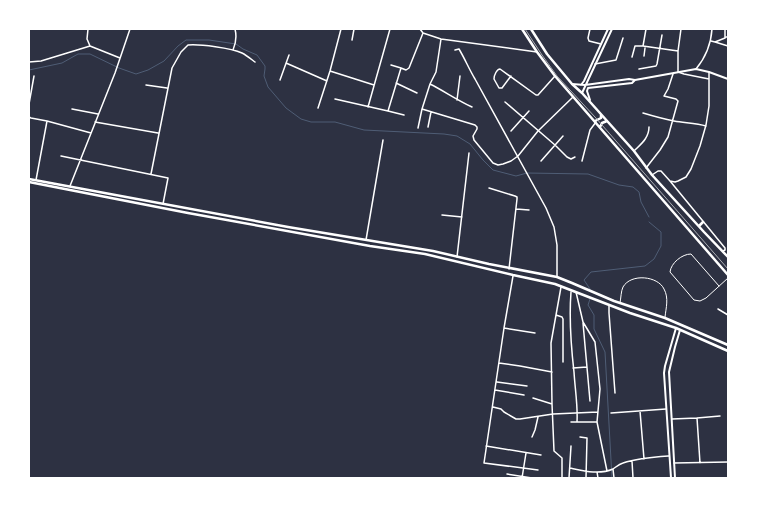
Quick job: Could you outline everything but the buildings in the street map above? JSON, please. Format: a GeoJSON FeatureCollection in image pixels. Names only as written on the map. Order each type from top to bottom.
{"type":"FeatureCollection","features":[{"type":"Feature","properties":{"kind":"main road"},"geometry":{"type":"LineString","coordinates":[[522,29],[536,52],[555,76],[728,275]]}},
{"type":"Feature","properties":{"kind":"main road"},"geometry":{"type":"LineString","coordinates":[[531,29],[547,54],[572,84],[582,93],[634,151],[652,175],[728,257]]}},
{"type":"Feature","properties":{"kind":"main road"},"geometry":{"type":"LineString","coordinates":[[596,122],[601,118],[601,114]]}},
{"type":"Feature","properties":{"kind":"main road"},"geometry":{"type":"LineString","coordinates":[[600,127],[602,123],[607,121]]}},
{"type":"Feature","properties":{"kind":"main road"},"geometry":{"type":"LineString","coordinates":[[29,180],[36,180],[288,227],[433,251],[557,277],[620,303],[665,318],[728,345]]}},
{"type":"Feature","properties":{"kind":"main road"},"geometry":{"type":"LineString","coordinates":[[29,180],[188,213],[370,246],[425,254],[561,286],[609,305],[676,328],[728,351]]}},
{"type":"Feature","properties":{"kind":"main road"},"geometry":{"type":"LineString","coordinates":[[699,226],[704,222]]}},
{"type":"Feature","properties":{"kind":"main road"},"geometry":{"type":"LineString","coordinates":[[536,280],[537,274]]}},
{"type":"Feature","properties":{"kind":"street"},"geometry":{"type":"LineString","coordinates":[[88,29],[87,39],[90,46]]}},
{"type":"Feature","properties":{"kind":"street"},"geometry":{"type":"LineString","coordinates":[[69,186],[119,63],[130,29]]}},
{"type":"Feature","properties":{"kind":"street"},"geometry":{"type":"LineString","coordinates":[[233,50],[236,39],[235,29]]}},
{"type":"Feature","properties":{"kind":"street"},"geometry":{"type":"LineString","coordinates":[[318,108],[341,29]]}},
{"type":"Feature","properties":{"kind":"street"},"geometry":{"type":"LineString","coordinates":[[352,40],[354,29]]}},
{"type":"Feature","properties":{"kind":"street"},"geometry":{"type":"LineString","coordinates":[[368,107],[390,29]]}},
{"type":"Feature","properties":{"kind":"street"},"geometry":{"type":"LineString","coordinates":[[420,29],[423,33],[441,39],[536,52]]}},
{"type":"Feature","properties":{"kind":"street"},"geometry":{"type":"LineString","coordinates":[[590,29],[588,38],[589,41],[601,44]]}},
{"type":"Feature","properties":{"kind":"street"},"geometry":{"type":"LineString","coordinates":[[581,85],[608,29]]}},
{"type":"Feature","properties":{"kind":"street"},"geometry":{"type":"LineString","coordinates":[[582,93],[584,85],[587,82],[612,29]]}},
{"type":"Feature","properties":{"kind":"street"},"geometry":{"type":"LineString","coordinates":[[644,56],[646,29]]}},
{"type":"Feature","properties":{"kind":"street"},"geometry":{"type":"LineString","coordinates":[[678,72],[678,51],[681,29]]}},
{"type":"Feature","properties":{"kind":"street"},"geometry":{"type":"LineString","coordinates":[[696,69],[704,58],[711,41],[712,29]]}},
{"type":"Feature","properties":{"kind":"street"},"geometry":{"type":"LineString","coordinates":[[725,29],[725,38]]}},
{"type":"Feature","properties":{"kind":"street"},"geometry":{"type":"LineString","coordinates":[[391,65],[406,70],[409,68],[423,33]]}},
{"type":"Feature","properties":{"kind":"street"},"geometry":{"type":"LineString","coordinates":[[639,69],[656,66],[658,64],[662,35]]}},
{"type":"Feature","properties":{"kind":"street"},"geometry":{"type":"LineString","coordinates":[[715,42],[728,36]]}},
{"type":"Feature","properties":{"kind":"street"},"geometry":{"type":"LineString","coordinates":[[595,64],[616,60],[623,38]]}},
{"type":"Feature","properties":{"kind":"street"},"geometry":{"type":"LineString","coordinates":[[418,128],[430,84],[436,72],[441,39]]}},
{"type":"Feature","properties":{"kind":"street"},"geometry":{"type":"LineString","coordinates":[[711,41],[728,46]]}},
{"type":"Feature","properties":{"kind":"street"},"geometry":{"type":"LineString","coordinates":[[151,174],[167,88],[172,68],[181,52],[188,45],[195,44],[233,50],[255,62]]}},
{"type":"Feature","properties":{"kind":"street"},"geometry":{"type":"LineString","coordinates":[[29,62],[47,60],[90,46],[120,58]]}},
{"type":"Feature","properties":{"kind":"street"},"geometry":{"type":"LineString","coordinates":[[632,57],[635,46],[678,51]]}},
{"type":"Feature","properties":{"kind":"street"},"geometry":{"type":"LineString","coordinates":[[455,50],[459,49],[469,70],[546,208],[554,227],[557,245],[557,277]]}},
{"type":"Feature","properties":{"kind":"street"},"geometry":{"type":"LineString","coordinates":[[280,80],[288,55]]}},
{"type":"Feature","properties":{"kind":"street"},"geometry":{"type":"LineString","coordinates":[[286,63],[327,80]]}},
{"type":"Feature","properties":{"kind":"street"},"geometry":{"type":"LineString","coordinates":[[388,111],[401,68]]}},
{"type":"Feature","properties":{"kind":"street"},"geometry":{"type":"LineString","coordinates":[[510,76],[502,88],[499,88],[494,76],[499,69],[510,76],[536,95],[538,95],[555,76]]}},
{"type":"Feature","properties":{"kind":"street"},"geometry":{"type":"LineString","coordinates":[[572,84],[584,85],[629,79],[635,80],[696,69],[728,79]]}},
{"type":"Feature","properties":{"kind":"street"},"geometry":{"type":"LineString","coordinates":[[330,71],[374,85]]}},
{"type":"Feature","properties":{"kind":"street"},"geometry":{"type":"LineString","coordinates":[[678,72],[709,79]]}},
{"type":"Feature","properties":{"kind":"street"},"geometry":{"type":"LineString","coordinates":[[670,181],[675,182],[686,177],[691,169],[700,146],[706,126],[709,106],[709,72]]}},
{"type":"Feature","properties":{"kind":"street"},"geometry":{"type":"LineString","coordinates":[[646,168],[668,137],[673,121],[678,101],[676,99],[664,96],[673,73]]}},
{"type":"Feature","properties":{"kind":"street"},"geometry":{"type":"LineString","coordinates":[[29,104],[34,76]]}},
{"type":"Feature","properties":{"kind":"street"},"geometry":{"type":"LineString","coordinates":[[457,100],[460,76]]}},
{"type":"Feature","properties":{"kind":"street"},"geometry":{"type":"LineString","coordinates":[[590,102],[587,91],[588,88],[632,83],[635,80]]}},
{"type":"Feature","properties":{"kind":"street"},"geometry":{"type":"LineString","coordinates":[[396,83],[418,93]]}},
{"type":"Feature","properties":{"kind":"street"},"geometry":{"type":"LineString","coordinates":[[430,84],[472,107]]}},
{"type":"Feature","properties":{"kind":"street"},"geometry":{"type":"LineString","coordinates":[[146,85],[167,88]]}},
{"type":"Feature","properties":{"kind":"street"},"geometry":{"type":"LineString","coordinates":[[422,109],[476,125],[477,129],[473,138],[493,163],[498,165],[511,161],[518,156],[538,131],[573,96]]}},
{"type":"Feature","properties":{"kind":"street"},"geometry":{"type":"LineString","coordinates":[[335,99],[404,115]]}},
{"type":"Feature","properties":{"kind":"street"},"geometry":{"type":"LineString","coordinates":[[505,102],[524,117],[567,157],[571,159],[575,157]]}},
{"type":"Feature","properties":{"kind":"street"},"geometry":{"type":"LineString","coordinates":[[72,109],[98,114]]}},
{"type":"Feature","properties":{"kind":"street"},"geometry":{"type":"LineString","coordinates":[[511,131],[529,111]]}},
{"type":"Feature","properties":{"kind":"street"},"geometry":{"type":"LineString","coordinates":[[428,127],[431,112]]}},
{"type":"Feature","properties":{"kind":"street"},"geometry":{"type":"LineString","coordinates":[[643,113],[673,121],[706,126]]}},
{"type":"Feature","properties":{"kind":"street"},"geometry":{"type":"LineString","coordinates":[[29,117],[91,133]]}},
{"type":"Feature","properties":{"kind":"street"},"geometry":{"type":"LineString","coordinates":[[36,180],[47,121]]}},
{"type":"Feature","properties":{"kind":"street"},"geometry":{"type":"LineString","coordinates":[[95,122],[159,133]]}},
{"type":"Feature","properties":{"kind":"street"},"geometry":{"type":"LineString","coordinates":[[582,161],[590,130],[596,122]]}},
{"type":"Feature","properties":{"kind":"street"},"geometry":{"type":"LineString","coordinates":[[634,151],[643,143],[649,132],[649,127]]}},
{"type":"Feature","properties":{"kind":"street"},"geometry":{"type":"LineString","coordinates":[[541,161],[563,136]]}},
{"type":"Feature","properties":{"kind":"street"},"geometry":{"type":"LineString","coordinates":[[366,240],[383,140]]}},
{"type":"Feature","properties":{"kind":"street"},"geometry":{"type":"LineString","coordinates":[[457,257],[469,153]]}},
{"type":"Feature","properties":{"kind":"street"},"geometry":{"type":"LineString","coordinates":[[61,156],[168,178],[163,204]]}},
{"type":"Feature","properties":{"kind":"street"},"geometry":{"type":"LineString","coordinates":[[652,175],[658,171],[661,171],[725,248],[725,253]]}},
{"type":"Feature","properties":{"kind":"street"},"geometry":{"type":"LineString","coordinates":[[489,188],[517,197],[509,268]]}},
{"type":"Feature","properties":{"kind":"street"},"geometry":{"type":"LineString","coordinates":[[516,208],[529,210]]}},
{"type":"Feature","properties":{"kind":"street"},"geometry":{"type":"LineString","coordinates":[[442,215],[462,217]]}},
{"type":"Feature","properties":{"kind":"street"},"geometry":{"type":"LineString","coordinates":[[513,275],[484,463],[538,470]]}},
{"type":"Feature","properties":{"kind":"street"},"geometry":{"type":"LineString","coordinates":[[561,286],[551,343],[554,451],[562,458],[562,478]]}},
{"type":"Feature","properties":{"kind":"street"},"geometry":{"type":"LineString","coordinates":[[572,290],[570,314],[573,368],[578,412],[577,422]]}},
{"type":"Feature","properties":{"kind":"street"},"geometry":{"type":"LineString","coordinates":[[578,292],[583,322],[590,401]]}},
{"type":"Feature","properties":{"kind":"street"},"geometry":{"type":"LineString","coordinates":[[609,305],[615,393]]}},
{"type":"Feature","properties":{"kind":"street"},"geometry":{"type":"LineString","coordinates":[[718,309],[728,315]]}},
{"type":"Feature","properties":{"kind":"street"},"geometry":{"type":"LineString","coordinates":[[556,315],[562,317],[563,319],[563,362]]}},
{"type":"Feature","properties":{"kind":"street"},"geometry":{"type":"LineString","coordinates":[[583,322],[595,342],[600,389],[597,422],[607,471]]}},
{"type":"Feature","properties":{"kind":"street"},"geometry":{"type":"LineString","coordinates":[[504,328],[535,333]]}},
{"type":"Feature","properties":{"kind":"street"},"geometry":{"type":"LineString","coordinates":[[671,478],[664,373],[676,328]]}},
{"type":"Feature","properties":{"kind":"street"},"geometry":{"type":"LineString","coordinates":[[675,478],[668,372],[680,330]]}},
{"type":"Feature","properties":{"kind":"street"},"geometry":{"type":"LineString","coordinates":[[500,363],[552,372]]}},
{"type":"Feature","properties":{"kind":"street"},"geometry":{"type":"LineString","coordinates":[[573,368],[587,367]]}},
{"type":"Feature","properties":{"kind":"street"},"geometry":{"type":"LineString","coordinates":[[497,382],[527,386]]}},
{"type":"Feature","properties":{"kind":"street"},"geometry":{"type":"LineString","coordinates":[[495,390],[524,395]]}},
{"type":"Feature","properties":{"kind":"street"},"geometry":{"type":"LineString","coordinates":[[533,398],[552,404]]}},
{"type":"Feature","properties":{"kind":"street"},"geometry":{"type":"LineString","coordinates":[[492,407],[501,409],[504,412],[520,419],[553,414],[598,412]]}},
{"type":"Feature","properties":{"kind":"street"},"geometry":{"type":"LineString","coordinates":[[611,413],[666,409]]}},
{"type":"Feature","properties":{"kind":"street"},"geometry":{"type":"LineString","coordinates":[[640,411],[644,459]]}},
{"type":"Feature","properties":{"kind":"street"},"geometry":{"type":"LineString","coordinates":[[532,437],[538,416]]}},
{"type":"Feature","properties":{"kind":"street"},"geometry":{"type":"LineString","coordinates":[[671,419],[720,416]]}},
{"type":"Feature","properties":{"kind":"street"},"geometry":{"type":"LineString","coordinates":[[697,418],[700,463]]}},
{"type":"Feature","properties":{"kind":"street"},"geometry":{"type":"LineString","coordinates":[[571,422],[597,422]]}},
{"type":"Feature","properties":{"kind":"street"},"geometry":{"type":"LineString","coordinates":[[580,437],[587,438],[586,478]]}},
{"type":"Feature","properties":{"kind":"street"},"geometry":{"type":"LineString","coordinates":[[486,446],[541,455]]}},
{"type":"Feature","properties":{"kind":"street"},"geometry":{"type":"LineString","coordinates":[[569,478],[571,446]]}},
{"type":"Feature","properties":{"kind":"street"},"geometry":{"type":"LineString","coordinates":[[522,477],[526,453]]}},
{"type":"Feature","properties":{"kind":"street"},"geometry":{"type":"LineString","coordinates":[[570,468],[597,472],[607,471],[622,463],[669,456]]}},
{"type":"Feature","properties":{"kind":"street"},"geometry":{"type":"LineString","coordinates":[[632,461],[633,478]]}},
{"type":"Feature","properties":{"kind":"street"},"geometry":{"type":"LineString","coordinates":[[674,463],[728,462]]}},
{"type":"Feature","properties":{"kind":"street"},"geometry":{"type":"LineString","coordinates":[[613,469],[614,478]]}},
{"type":"Feature","properties":{"kind":"street"},"geometry":{"type":"LineString","coordinates":[[597,472],[598,478]]}},
{"type":"Feature","properties":{"kind":"street"},"geometry":{"type":"LineString","coordinates":[[507,474],[532,478]]}},
{"type":"Feature","properties":{"kind":"lane"},"geometry":{"type":"LineString","coordinates":[[719,286],[691,254],[684,255],[673,263],[671,267],[670,272],[694,300],[700,301],[706,298],[728,278]]}},
{"type":"Feature","properties":{"kind":"lane"},"geometry":{"type":"LineString","coordinates":[[620,303],[624,286],[628,282],[641,277],[659,282],[664,287],[667,301],[665,318]]}},
{"type":"Feature","properties":{"kind":"waterway"},"geometry":{"type":"LineString","coordinates":[[29,70],[62,63],[78,54],[90,54],[119,68],[136,74],[148,70],[164,61],[186,40],[209,40],[236,44],[257,55],[265,66],[264,76],[268,87],[286,108],[301,119],[311,122],[335,122],[364,130],[457,136],[470,144],[493,170],[516,176],[527,173],[588,174],[619,185],[633,187],[639,192],[641,202],[649,217]]}},
{"type":"Feature","properties":{"kind":"waterway"},"geometry":{"type":"LineString","coordinates":[[590,289],[584,280],[591,272],[645,266],[654,259],[661,246],[661,232],[649,222]]}},
{"type":"Feature","properties":{"kind":"waterway"},"geometry":{"type":"LineString","coordinates":[[590,299],[588,305],[594,315],[594,329],[605,352],[612,478]]}},
{"type":"Feature","properties":{"kind":"railway"},"geometry":{"type":"LineString","coordinates":[[525,29],[557,76],[595,117],[728,269]]}}]}
